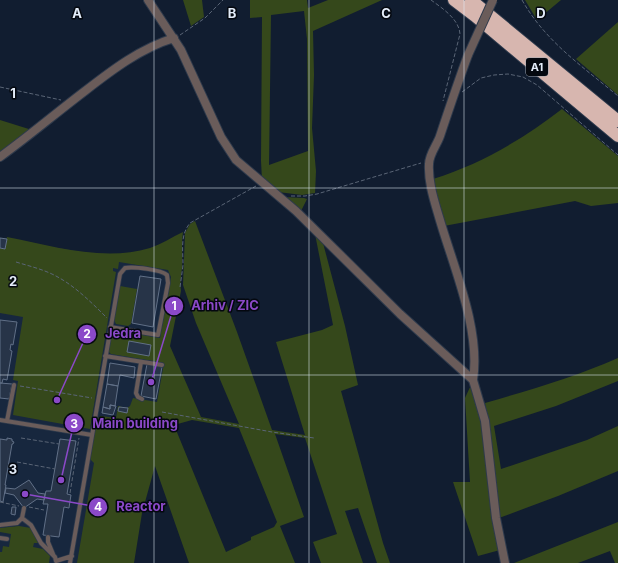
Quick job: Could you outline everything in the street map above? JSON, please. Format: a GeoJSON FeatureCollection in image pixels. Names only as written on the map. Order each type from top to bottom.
{"type":"FeatureCollection","features":[{"type":"Feature","properties":{"kind":"highway","name":"A1"},"geometry":{"type":"LineString","coordinates":[[454,0],[494,31],[618,136]]}},
{"type":"Feature","properties":{"kind":"highway","name":"A1"},"geometry":{"type":"LineString","coordinates":[[471,0],[618,120]]}},
{"type":"Feature","properties":{"kind":"street"},"geometry":{"type":"LineString","coordinates":[[148,0],[174,38],[188,64],[221,137],[236,160],[296,211],[400,314],[473,380]]}},
{"type":"Feature","properties":{"kind":"street"},"geometry":{"type":"LineString","coordinates":[[493,0],[468,55],[429,162],[428,173],[431,190],[446,244],[465,301],[472,331],[475,367],[473,380],[485,421],[496,518],[506,563]]}},
{"type":"Feature","properties":{"kind":"street"},"geometry":{"type":"LineString","coordinates":[[0,157],[70,102],[125,62],[159,43],[174,38]]}},
{"type":"Feature","properties":{"kind":"lane"},"geometry":{"type":"LineString","coordinates":[[70,563],[105,356],[120,274],[125,268],[133,267],[165,273],[167,275],[168,284],[158,335],[111,325]]}},
{"type":"Feature","properties":{"kind":"lane"},"geometry":{"type":"LineString","coordinates":[[105,356],[162,365]]}},
{"type":"Feature","properties":{"kind":"lane"},"geometry":{"type":"LineString","coordinates":[[141,362],[136,393],[138,397],[142,399]]}},
{"type":"Feature","properties":{"kind":"lane"},"geometry":{"type":"LineString","coordinates":[[7,421],[14,385]]}},
{"type":"Feature","properties":{"kind":"lane"},"geometry":{"type":"LineString","coordinates":[[0,420],[92,435]]}},
{"type":"Feature","properties":{"kind":"lane"},"geometry":{"type":"LineString","coordinates":[[0,525],[17,523],[22,518],[24,507]]}},
{"type":"Feature","properties":{"kind":"lane"},"geometry":{"type":"LineString","coordinates":[[22,518],[31,525],[44,546],[53,554]]}},
{"type":"Feature","properties":{"kind":"lane"},"geometry":{"type":"LineString","coordinates":[[48,537],[48,542],[56,562],[72,556]]}},
{"type":"Feature","properties":{"kind":"lane"},"geometry":{"type":"LineString","coordinates":[[0,538],[7,540]]}},
{"type":"Feature","properties":{"kind":"path"},"geometry":{"type":"LineString","coordinates":[[174,38],[205,18],[223,0]]}},
{"type":"Feature","properties":{"kind":"path"},"geometry":{"type":"LineString","coordinates":[[431,0],[449,14],[460,29],[442,105]]}},
{"type":"Feature","properties":{"kind":"path"},"geometry":{"type":"LineString","coordinates":[[522,0],[538,24],[554,43],[618,96]]}},
{"type":"Feature","properties":{"kind":"path"},"geometry":{"type":"LineString","coordinates":[[451,101],[481,78],[508,74],[523,77],[537,85],[618,155]]}},
{"type":"Feature","properties":{"kind":"path"},"geometry":{"type":"LineString","coordinates":[[0,87],[70,102]]}},
{"type":"Feature","properties":{"kind":"path"},"geometry":{"type":"LineString","coordinates":[[290,196],[317,194],[429,162]]}},
{"type":"Feature","properties":{"kind":"path"},"geometry":{"type":"LineString","coordinates":[[180,287],[183,268],[182,244],[186,227],[190,223],[248,192],[261,182]]}},
{"type":"Feature","properties":{"kind":"path"},"geometry":{"type":"LineString","coordinates":[[16,262],[45,271],[65,281],[87,299],[111,325]]}},
{"type":"Feature","properties":{"kind":"path"},"geometry":{"type":"LineString","coordinates":[[14,385],[98,399]]}},
{"type":"Feature","properties":{"kind":"path"},"geometry":{"type":"LineString","coordinates":[[162,412],[314,438]]}},
{"type":"Feature","properties":{"kind":"path"},"geometry":{"type":"LineString","coordinates":[[70,493],[80,433]]}},
{"type":"Feature","properties":{"kind":"path"},"geometry":{"type":"LineString","coordinates":[[21,438],[59,444]]}},
{"type":"Feature","properties":{"kind":"path"},"geometry":{"type":"LineString","coordinates":[[17,462],[55,469]]}},
{"type":"Feature","properties":{"kind":"path"},"geometry":{"type":"LineString","coordinates":[[0,502],[44,510]]}},
{"type":"Feature","properties":{"kind":"shaded area"},"geometry":{"type":"Polygon","coordinates":[[[0,238],[181,269],[132,563],[0,563],[0,238]]]}},
{"type":"Feature","properties":{"kind":"green space"},"geometry":{"type":"Polygon","coordinates":[[[183,0],[202,0],[204,17],[191,26],[183,0]]]}},
{"type":"Feature","properties":{"kind":"green space"},"geometry":{"type":"Polygon","coordinates":[[[250,0],[307,0],[308,8],[328,0],[382,0],[313,31],[314,75],[312,128],[316,171],[315,193],[302,195],[278,192],[262,180],[262,17],[250,18],[250,0]],[[304,11],[271,15],[269,165],[308,151],[307,39],[304,11]]]}},
{"type":"Feature","properties":{"kind":"green space"},"geometry":{"type":"Polygon","coordinates":[[[525,0],[561,0],[537,20],[525,0]]]}},
{"type":"Feature","properties":{"kind":"green space"},"geometry":{"type":"Polygon","coordinates":[[[618,22],[618,95],[576,59],[618,22]]]}},
{"type":"Feature","properties":{"kind":"green space"},"geometry":{"type":"Polygon","coordinates":[[[562,109],[618,156],[618,203],[591,206],[575,201],[444,226],[433,179],[468,166],[501,150],[562,109]]]}},
{"type":"Feature","properties":{"kind":"green space"},"geometry":{"type":"Polygon","coordinates":[[[0,120],[32,130],[0,156],[0,120]]]}},
{"type":"Feature","properties":{"kind":"green space"},"geometry":{"type":"Polygon","coordinates":[[[283,197],[304,198],[307,199],[300,213],[283,197]]]}},
{"type":"Feature","properties":{"kind":"green space"},"geometry":{"type":"Polygon","coordinates":[[[195,221],[272,430],[305,435],[276,342],[322,330],[333,325],[315,234],[323,243],[345,326],[358,385],[341,391],[383,543],[390,563],[377,563],[358,508],[345,511],[363,563],[321,563],[313,542],[337,534],[305,438],[275,434],[304,517],[280,526],[295,563],[189,563],[155,466],[142,513],[134,563],[77,563],[94,463],[89,458],[96,419],[101,416],[116,418],[118,406],[127,408],[130,406],[133,398],[157,402],[164,363],[111,354],[108,351],[112,332],[115,330],[160,338],[171,277],[168,270],[119,262],[118,269],[113,268],[113,271],[116,272],[90,429],[13,415],[18,381],[13,380],[23,317],[0,313],[0,248],[5,249],[7,237],[78,251],[97,253],[133,252],[150,248],[183,232],[181,291],[170,346],[201,417],[239,424],[196,323],[183,285],[185,233],[190,224],[195,221]],[[192,420],[174,425],[226,552],[251,540],[251,537],[274,527],[277,522],[239,428],[192,420]]]}},
{"type":"Feature","properties":{"kind":"green space"},"geometry":{"type":"Polygon","coordinates":[[[120,286],[137,289],[131,324],[128,326],[116,324],[114,320],[120,286]]]}},
{"type":"Feature","properties":{"kind":"green space"},"geometry":{"type":"Polygon","coordinates":[[[618,358],[618,381],[556,406],[494,426],[501,469],[587,440],[618,426],[618,471],[558,496],[499,518],[485,403],[569,377],[618,358]]]}},
{"type":"Feature","properties":{"kind":"green space"},"geometry":{"type":"Polygon","coordinates":[[[471,385],[480,411],[500,550],[478,556],[453,482],[470,482],[465,398],[471,385]]]}},
{"type":"Feature","properties":{"kind":"green space"},"geometry":{"type":"Polygon","coordinates":[[[618,522],[618,563],[615,563],[610,551],[578,563],[514,563],[618,522]]]}},
{"type":"Feature","properties":{"kind":"green space"},"geometry":{"type":"Polygon","coordinates":[[[19,526],[31,528],[38,543],[34,543],[33,547],[43,549],[50,556],[49,563],[0,563],[0,552],[2,552],[3,546],[9,547],[11,534],[0,532],[0,528],[19,526]]]}},
{"type":"Feature","properties":{"kind":"building"},"geometry":{"type":"Polygon","coordinates":[[[0,238],[7,239],[5,249],[0,248],[0,238]]]}},
{"type":"Feature","properties":{"kind":"building"},"geometry":{"type":"Polygon","coordinates":[[[140,276],[161,279],[153,327],[132,323],[140,276]]]}},
{"type":"Feature","properties":{"kind":"building"},"geometry":{"type":"Polygon","coordinates":[[[0,320],[17,322],[13,345],[11,344],[10,350],[12,351],[7,380],[3,379],[2,383],[0,383],[0,320]]]}},
{"type":"Feature","properties":{"kind":"building"},"geometry":{"type":"Polygon","coordinates":[[[129,341],[151,345],[149,356],[127,352],[129,341]]]}},
{"type":"Feature","properties":{"kind":"building"},"geometry":{"type":"Polygon","coordinates":[[[110,363],[135,367],[134,378],[120,375],[118,386],[107,384],[110,363]]]}},
{"type":"Feature","properties":{"kind":"building"},"geometry":{"type":"Polygon","coordinates":[[[147,364],[162,367],[156,399],[141,396],[147,364]]]}},
{"type":"Feature","properties":{"kind":"building"},"geometry":{"type":"Polygon","coordinates":[[[0,383],[12,384],[9,399],[0,398],[0,383]]]}},
{"type":"Feature","properties":{"kind":"building"},"geometry":{"type":"Polygon","coordinates":[[[107,384],[118,386],[115,406],[110,405],[110,409],[103,407],[107,384]]]}},
{"type":"Feature","properties":{"kind":"building"},"geometry":{"type":"Polygon","coordinates":[[[110,405],[116,406],[113,415],[102,413],[103,407],[110,409],[110,405]]]}},
{"type":"Feature","properties":{"kind":"building"},"geometry":{"type":"Polygon","coordinates":[[[119,407],[128,408],[127,413],[118,411],[119,407]]]}},
{"type":"Feature","properties":{"kind":"building"},"geometry":{"type":"Polygon","coordinates":[[[7,438],[12,439],[14,442],[12,444],[3,502],[0,501],[0,439],[7,440],[7,438]]]}},
{"type":"Feature","properties":{"kind":"building"},"geometry":{"type":"Polygon","coordinates":[[[60,439],[76,441],[67,494],[71,495],[69,508],[64,507],[59,537],[43,535],[48,504],[43,504],[46,491],[51,491],[60,439]]]}},
{"type":"Feature","properties":{"kind":"building"},"geometry":{"type":"Polygon","coordinates":[[[29,480],[38,493],[45,494],[44,500],[37,499],[24,508],[14,495],[5,493],[6,488],[15,489],[29,480]]]}},
{"type":"Feature","properties":{"kind":"building"},"geometry":{"type":"Polygon","coordinates":[[[12,507],[16,507],[15,515],[11,514],[12,507]]]}},
{"type":"Feature","properties":{"kind":"place","name":"Arhiv / ZIC"},"geometry":{"type":"Point","coordinates":[151,382]}},
{"type":"Feature","properties":{"kind":"place","name":"Jedra"},"geometry":{"type":"Point","coordinates":[57,400]}},
{"type":"Feature","properties":{"kind":"place","name":"Main building"},"geometry":{"type":"Point","coordinates":[61,480]}},
{"type":"Feature","properties":{"kind":"place","name":"Reactor"},"geometry":{"type":"Point","coordinates":[25,494]}}]}
